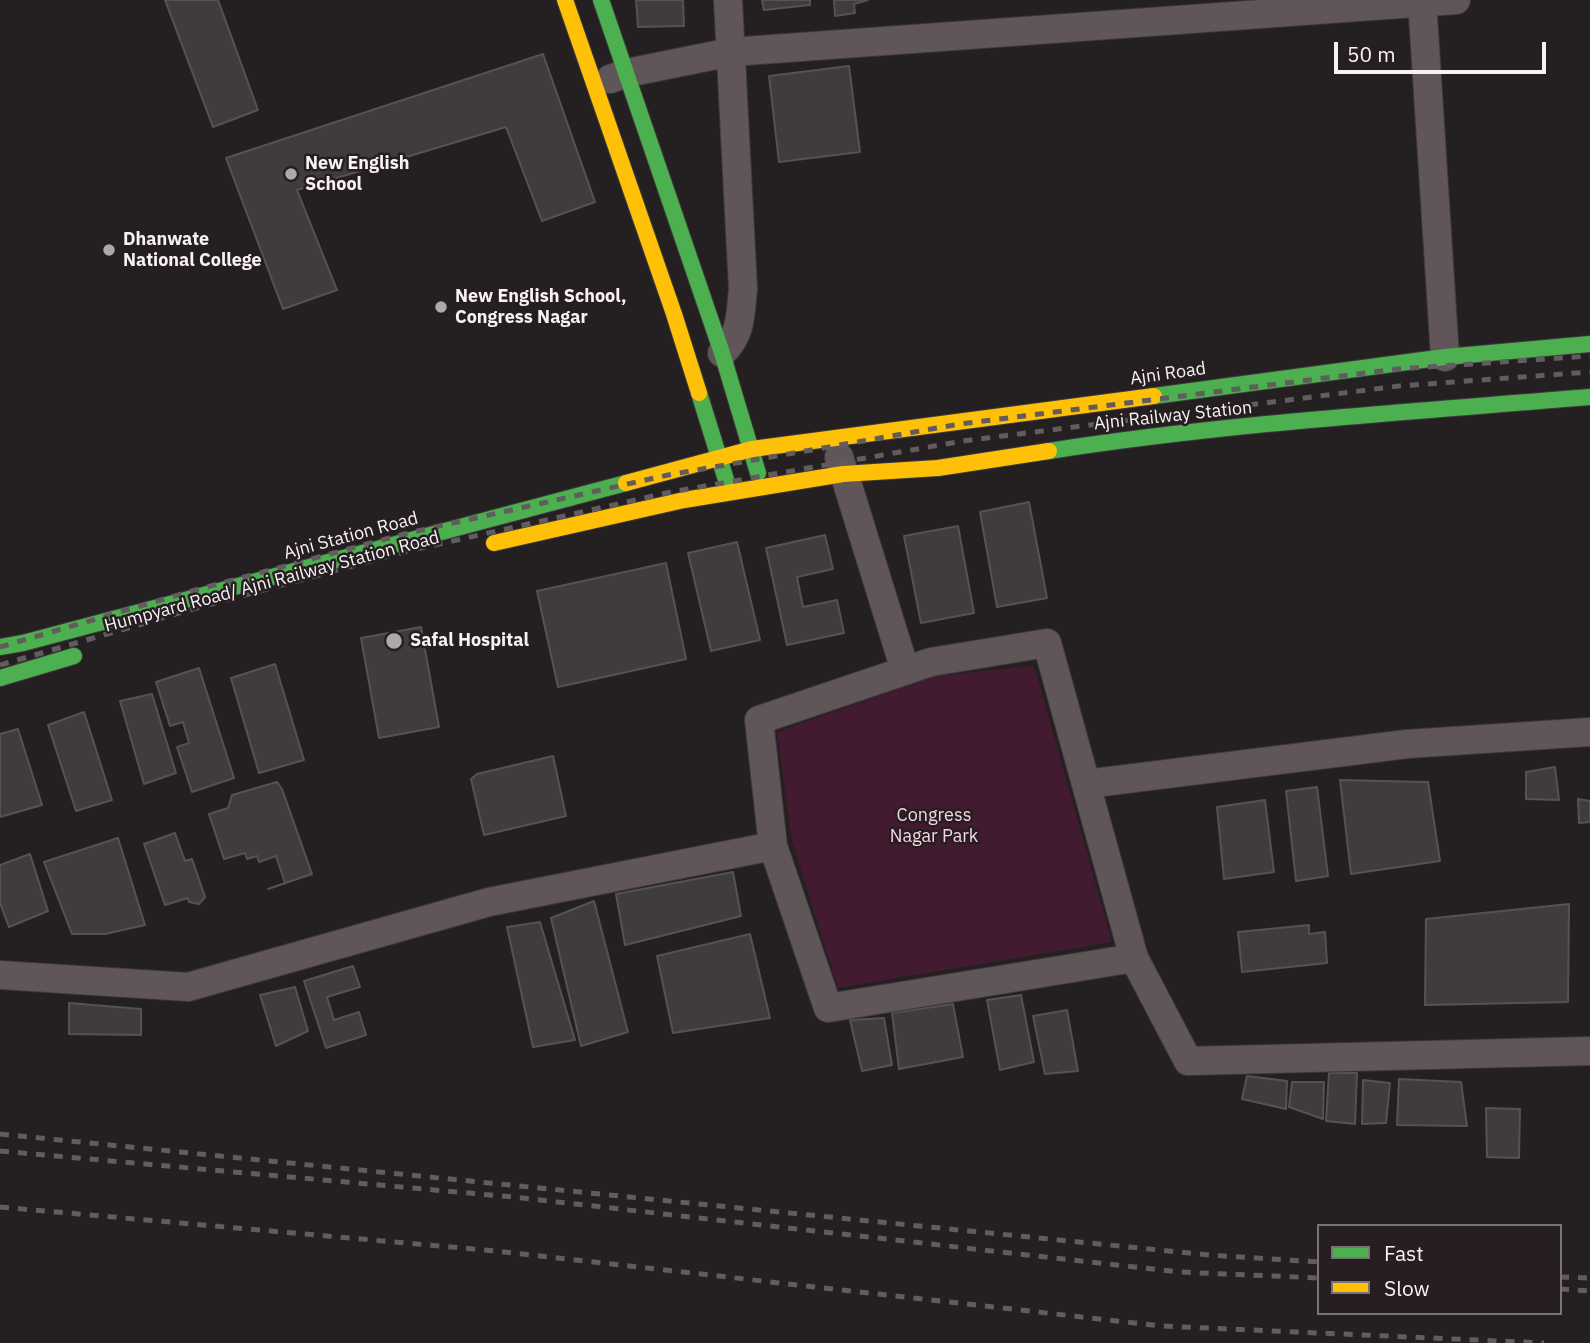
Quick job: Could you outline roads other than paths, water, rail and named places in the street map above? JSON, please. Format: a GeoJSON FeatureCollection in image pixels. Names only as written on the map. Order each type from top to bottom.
{"type":"FeatureCollection","features":[{"type":"Feature","properties":{"kind":"main road"},"geometry":{"type":"LineString","coordinates":[[565,0],[701,397],[729,492]]}},
{"type":"Feature","properties":{"kind":"main road"},"geometry":{"type":"LineString","coordinates":[[482,546],[684,500],[762,487],[722,353],[601,0]]}},
{"type":"Feature","properties":{"kind":"main road","name":"Ajni Road"},"geometry":{"type":"LineString","coordinates":[[752,449],[1445,357],[1590,344]]}},
{"type":"Feature","properties":{"kind":"main road"},"geometry":{"type":"LineString","coordinates":[[736,396],[759,411]]}},
{"type":"Feature","properties":{"kind":"main road"},"geometry":{"type":"LineString","coordinates":[[694,421],[701,397]]}},
{"type":"Feature","properties":{"kind":"main road","name":"Ajni Railway Station"},"geometry":{"type":"LineString","coordinates":[[762,487],[843,474],[937,468],[1099,443],[1590,397]]}},
{"type":"Feature","properties":{"kind":"main road"},"geometry":{"type":"LineString","coordinates":[[782,426],[805,442]]}},
{"type":"Feature","properties":{"kind":"main road"},"geometry":{"type":"LineString","coordinates":[[682,468],[688,444]]}},
{"type":"Feature","properties":{"kind":"main road","name":"Ajni Station Road"},"geometry":{"type":"LineString","coordinates":[[0,647],[135,620],[752,449]]}},
{"type":"Feature","properties":{"kind":"main road","name":"Humpyard Road/ Ajni Railway Station Road"},"geometry":{"type":"LineString","coordinates":[[0,678],[92,651]]}},
{"type":"Feature","properties":{"kind":"street"},"geometry":{"type":"LineString","coordinates":[[722,353],[734,341],[739,327],[743,289],[728,0]]}},
{"type":"Feature","properties":{"kind":"street"},"geometry":{"type":"LineString","coordinates":[[594,84],[627,73],[731,52],[1456,0]]}},
{"type":"Feature","properties":{"kind":"street"},"geometry":{"type":"LineString","coordinates":[[1422,1],[1445,357]]}},
{"type":"Feature","properties":{"kind":"street"},"geometry":{"type":"LineString","coordinates":[[833,438],[905,670]]}},
{"type":"Feature","properties":{"kind":"street"},"geometry":{"type":"LineString","coordinates":[[1134,958],[828,1008],[773,846],[759,719],[931,662],[1047,643],[1134,958],[1188,1061],[1590,1051]]}},
{"type":"Feature","properties":{"kind":"street"},"geometry":{"type":"LineString","coordinates":[[1086,784],[1407,744],[1590,732]]}},
{"type":"Feature","properties":{"kind":"street"},"geometry":{"type":"LineString","coordinates":[[0,975],[188,987],[489,902],[773,846]]}},
{"type":"Feature","properties":{"kind":"railway"},"geometry":{"type":"LineString","coordinates":[[0,647],[192,591],[404,534],[668,475],[960,424],[1397,369],[1590,356]]}},
{"type":"Feature","properties":{"kind":"railway"},"geometry":{"type":"LineString","coordinates":[[0,665],[408,551],[671,492],[963,441],[1399,386],[1590,372]]}},
{"type":"Feature","properties":{"kind":"railway"},"geometry":{"type":"LineString","coordinates":[[0,1134],[1209,1255],[1317,1262]]}},
{"type":"Feature","properties":{"kind":"railway"},"geometry":{"type":"LineString","coordinates":[[0,1151],[513,1197],[1179,1272],[1317,1278]]}},
{"type":"Feature","properties":{"kind":"railway"},"geometry":{"type":"LineString","coordinates":[[0,1207],[496,1251],[1162,1326],[1544,1343]]}},
{"type":"Feature","properties":{"kind":"railway"},"geometry":{"type":"LineString","coordinates":[[1562,1277],[1590,1278]]}},
{"type":"Feature","properties":{"kind":"railway"},"geometry":{"type":"LineString","coordinates":[[1562,1289],[1590,1291]]}},
{"type":"Feature","properties":{"kind":"place","name":"New English School"},"geometry":{"type":"Point","coordinates":[291,174]}},
{"type":"Feature","properties":{"kind":"place","name":"Dhanwate National College"},"geometry":{"type":"Point","coordinates":[109,250]}},
{"type":"Feature","properties":{"kind":"place","name":"New English School, Congress Nagar"},"geometry":{"type":"Point","coordinates":[441,307]}},
{"type":"Feature","properties":{"kind":"place","name":"Safal Hospital"},"geometry":{"type":"Point","coordinates":[394,641]}},
{"type":"Feature","properties":{"kind":"park label","name":"Congress Nagar Park"},"geometry":{"type":"Point","coordinates":[934,826]}}]}
